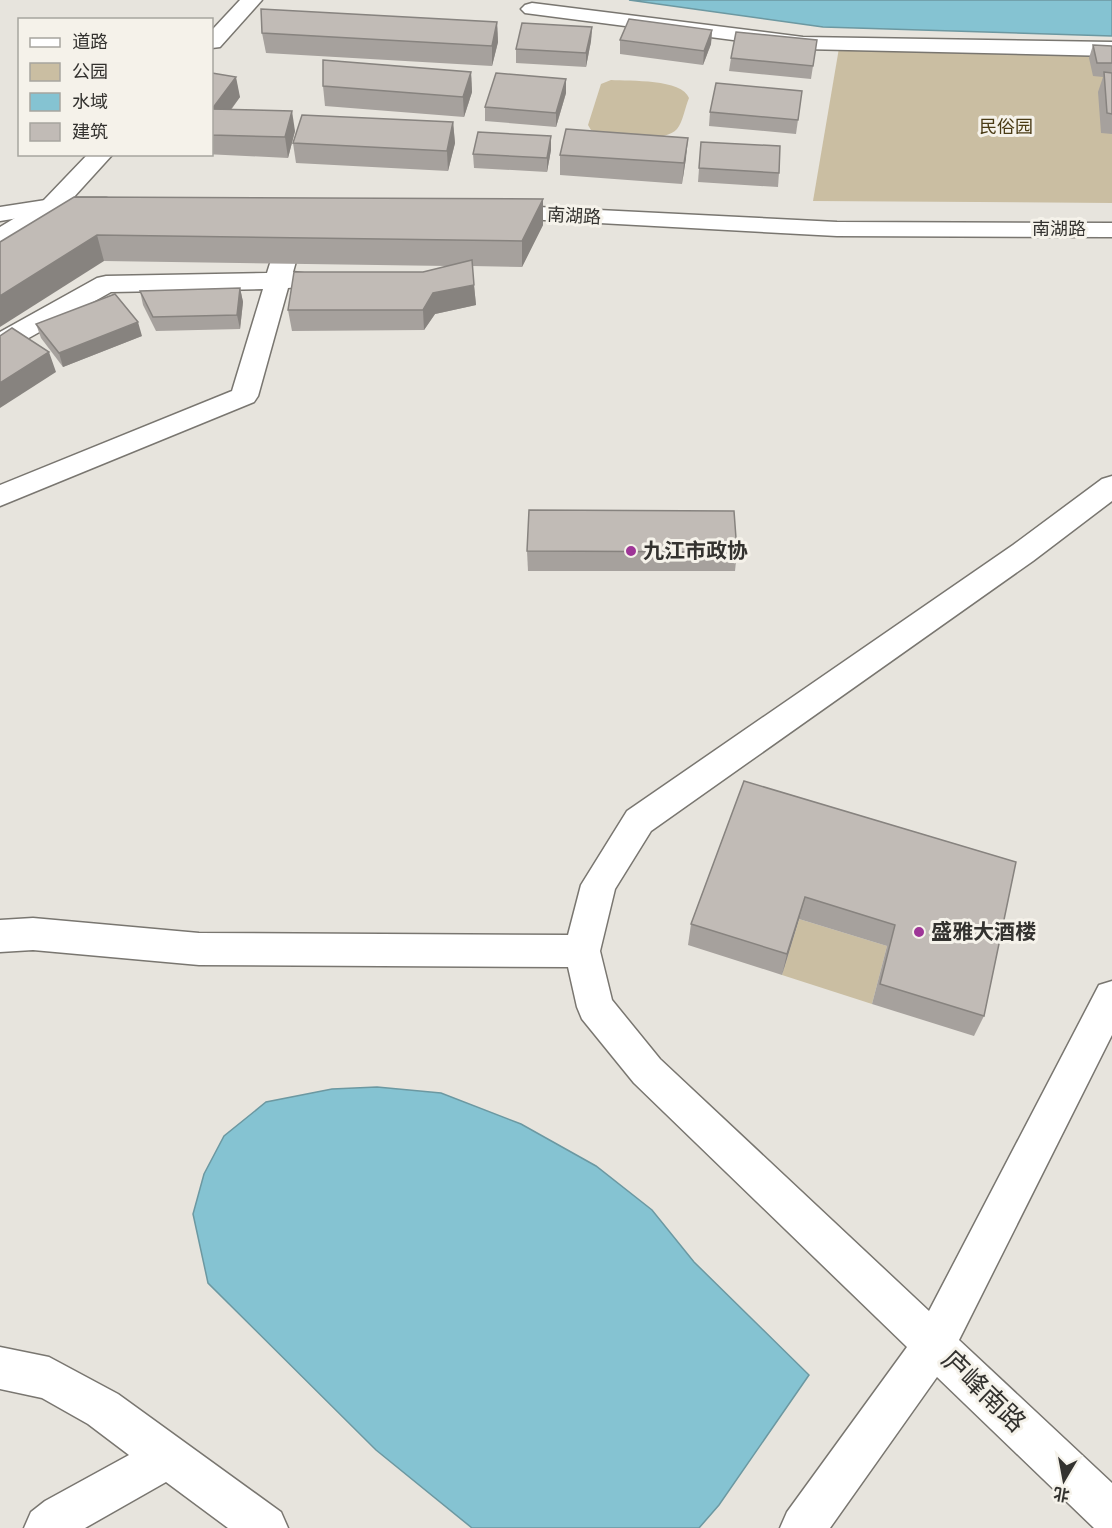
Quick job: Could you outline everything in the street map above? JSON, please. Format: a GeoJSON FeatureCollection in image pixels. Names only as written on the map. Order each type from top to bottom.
{"type":"FeatureCollection","features":[{"type":"Feature","properties":{"kind":"street"},"geometry":{"type":"LineString","coordinates":[[213,41],[252,0]]}},
{"type":"Feature","properties":{"kind":"street"},"geometry":{"type":"LineString","coordinates":[[532,9],[804,43],[1112,49]]}},
{"type":"Feature","properties":{"kind":"street"},"geometry":{"type":"LineString","coordinates":[[0,237],[52,206],[100,156]]}},
{"type":"Feature","properties":{"kind":"street"},"geometry":{"type":"LineString","coordinates":[[0,496],[244,396],[301,203]]}},
{"type":"Feature","properties":{"kind":"street"},"geometry":{"type":"LineString","coordinates":[[0,214],[52,206],[123,205]]}},
{"type":"Feature","properties":{"kind":"street","name":"南湖路"},"geometry":{"type":"LineString","coordinates":[[480,211],[837,229],[1112,230]]}},
{"type":"Feature","properties":{"kind":"street"},"geometry":{"type":"LineString","coordinates":[[0,343],[106,284],[278,279],[326,280]]}},
{"type":"Feature","properties":{"kind":"street"},"geometry":{"type":"LineString","coordinates":[[0,936],[33,934],[199,949],[582,951],[598,885],[639,821],[1023,553],[1112,486]]}},
{"type":"Feature","properties":{"kind":"street","name":"庐峰南路"},"geometry":{"type":"LineString","coordinates":[[582,951],[595,1007],[647,1071],[1112,1514]]}},
{"type":"Feature","properties":{"kind":"street"},"geometry":{"type":"LineString","coordinates":[[802,1528],[935,1344],[1112,997]]}},
{"type":"Feature","properties":{"kind":"street"},"geometry":{"type":"LineString","coordinates":[[0,1368],[49,1378],[103,1409],[265,1528]]}},
{"type":"Feature","properties":{"kind":"street"},"geometry":{"type":"LineString","coordinates":[[48,1528],[61,1517],[168,1457]]}},
{"type":"Feature","properties":{"kind":"green space","name":"民俗园"},"geometry":{"type":"Polygon","coordinates":[[[839,48],[1112,53],[1112,203],[813,201],[839,48]]]}},
{"type":"Feature","properties":{"kind":"green space"},"geometry":{"type":"Polygon","coordinates":[[[611,80],[654,82],[677,87],[684,92],[689,98],[677,129],[671,134],[651,137],[598,133],[591,130],[588,125],[601,84],[611,80]]]}},
{"type":"Feature","properties":{"kind":"green space"},"geometry":{"type":"Polygon","coordinates":[[[799,919],[887,946],[872,1004],[782,975],[799,919]]]}},
{"type":"Feature","properties":{"kind":"water"},"geometry":{"type":"Polygon","coordinates":[[[629,0],[1112,0],[1112,36],[823,27],[629,0]]]}},
{"type":"Feature","properties":{"kind":"water"},"geometry":{"type":"Polygon","coordinates":[[[377,1087],[441,1093],[521,1124],[596,1166],[652,1210],[694,1262],[809,1375],[719,1505],[699,1528],[472,1528],[376,1450],[208,1283],[193,1214],[204,1174],[224,1136],[266,1102],[332,1089],[377,1087]]]}},
{"type":"Feature","properties":{"kind":"building"},"geometry":{"type":"Polygon","coordinates":[[[261,9],[497,22],[492,46],[262,33],[261,9]]]}},
{"type":"Feature","properties":{"kind":"building"},"geometry":{"type":"Polygon","coordinates":[[[629,19],[712,30],[704,51],[620,40],[629,19]]]}},
{"type":"Feature","properties":{"kind":"building"},"geometry":{"type":"Polygon","coordinates":[[[522,23],[592,27],[586,53],[516,49],[522,23]]]}},
{"type":"Feature","properties":{"kind":"building"},"geometry":{"type":"Polygon","coordinates":[[[736,32],[817,40],[813,66],[731,58],[736,32]]]}},
{"type":"Feature","properties":{"kind":"building"},"geometry":{"type":"Polygon","coordinates":[[[1093,45],[1112,46],[1112,63],[1097,63],[1093,45]]]}},
{"type":"Feature","properties":{"kind":"building"},"geometry":{"type":"Polygon","coordinates":[[[323,60],[471,72],[463,97],[323,86],[323,60]]]}},
{"type":"Feature","properties":{"kind":"building"},"geometry":{"type":"Polygon","coordinates":[[[1104,72],[1112,73],[1112,114],[1107,113],[1104,72]]]}},
{"type":"Feature","properties":{"kind":"building"},"geometry":{"type":"Polygon","coordinates":[[[213,73],[236,77],[213,108],[213,73]]]}},
{"type":"Feature","properties":{"kind":"building"},"geometry":{"type":"Polygon","coordinates":[[[496,73],[566,79],[556,113],[485,107],[496,73]]]}},
{"type":"Feature","properties":{"kind":"building"},"geometry":{"type":"Polygon","coordinates":[[[716,83],[802,91],[798,120],[710,112],[716,83]]]}},
{"type":"Feature","properties":{"kind":"building"},"geometry":{"type":"Polygon","coordinates":[[[213,109],[292,111],[285,137],[213,135],[213,109]]]}},
{"type":"Feature","properties":{"kind":"building"},"geometry":{"type":"Polygon","coordinates":[[[302,115],[453,122],[447,151],[293,143],[302,115]]]}},
{"type":"Feature","properties":{"kind":"building"},"geometry":{"type":"Polygon","coordinates":[[[566,129],[688,138],[684,163],[560,155],[566,129]]]}},
{"type":"Feature","properties":{"kind":"building"},"geometry":{"type":"Polygon","coordinates":[[[478,132],[551,136],[547,158],[473,154],[478,132]]]}},
{"type":"Feature","properties":{"kind":"building"},"geometry":{"type":"Polygon","coordinates":[[[701,142],[780,146],[779,173],[699,168],[701,142]]]}},
{"type":"Feature","properties":{"kind":"building"},"geometry":{"type":"Polygon","coordinates":[[[74,197],[543,199],[522,241],[97,235],[0,296],[0,242],[74,197]]]}},
{"type":"Feature","properties":{"kind":"building"},"geometry":{"type":"Polygon","coordinates":[[[472,260],[474,285],[433,293],[423,310],[288,310],[294,272],[423,272],[472,260]]]}},
{"type":"Feature","properties":{"kind":"building"},"geometry":{"type":"Polygon","coordinates":[[[240,288],[237,315],[153,317],[140,291],[240,288]]]}},
{"type":"Feature","properties":{"kind":"building"},"geometry":{"type":"Polygon","coordinates":[[[115,294],[138,322],[59,353],[36,324],[115,294]]]}},
{"type":"Feature","properties":{"kind":"building"},"geometry":{"type":"Polygon","coordinates":[[[12,328],[49,352],[0,383],[0,336],[12,328]]]}},
{"type":"Feature","properties":{"kind":"building"},"geometry":{"type":"Polygon","coordinates":[[[529,510],[734,511],[737,552],[527,551],[529,510]]]}},
{"type":"Feature","properties":{"kind":"building","name":"盛雅大酒楼"},"geometry":{"type":"Polygon","coordinates":[[[744,781],[1016,862],[984,1016],[880,984],[895,925],[805,897],[787,954],[691,924],[744,781]]]}},
{"type":"Feature","properties":{"kind":"place","name":"九江市政协"},"geometry":{"type":"Point","coordinates":[631,551]}},
{"type":"Feature","properties":{"kind":"place","name":"盛雅大酒楼"},"geometry":{"type":"Point","coordinates":[919,932]}}]}
